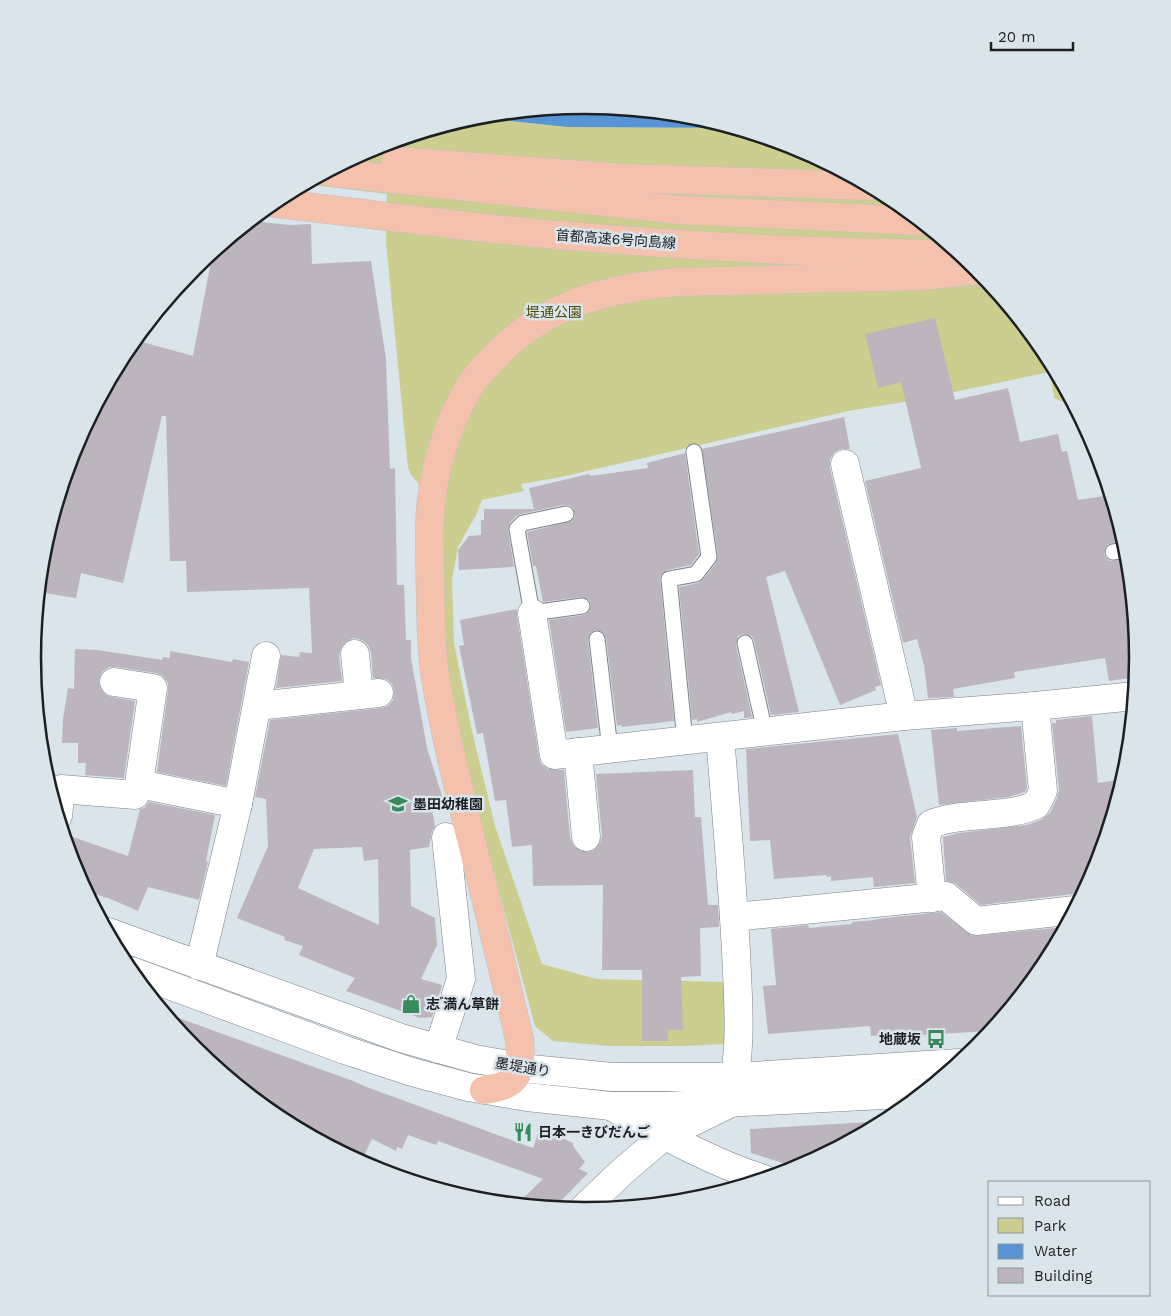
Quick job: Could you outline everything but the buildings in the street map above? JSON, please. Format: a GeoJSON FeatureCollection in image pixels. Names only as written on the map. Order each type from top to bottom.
{"type":"FeatureCollection","features":[{"type":"Feature","properties":{"kind":"highway"},"geometry":{"type":"LineString","coordinates":[[370,158],[623,178],[855,186]]}},
{"type":"Feature","properties":{"kind":"highway"},"geometry":{"type":"LineString","coordinates":[[339,173],[679,210],[909,221]]}},
{"type":"Feature","properties":{"kind":"highway","name":"首都高速6号向島線"},"geometry":{"type":"LineString","coordinates":[[284,204],[545,234],[700,245],[884,254],[949,254]]}},
{"type":"Feature","properties":{"kind":"highway"},"geometry":{"type":"LineString","coordinates":[[484,1090],[500,1088],[510,1083],[516,1077],[520,1067],[520,1042],[515,1015],[451,759],[434,673],[430,546],[432,496],[441,456],[453,418],[472,382],[498,353],[526,328],[563,308],[601,294],[640,285],[678,282],[922,276],[968,271]]}},
{"type":"Feature","properties":{"kind":"street"},"geometry":{"type":"LineString","coordinates":[[845,464],[904,716]]}},
{"type":"Feature","properties":{"kind":"street"},"geometry":{"type":"LineString","coordinates":[[532,613],[554,755],[904,716],[1129,697]]}},
{"type":"Feature","properties":{"kind":"street"},"geometry":{"type":"LineString","coordinates":[[257,706],[369,694],[355,654]]}},
{"type":"Feature","properties":{"kind":"street"},"geometry":{"type":"LineString","coordinates":[[198,966],[238,804],[266,656]]}},
{"type":"Feature","properties":{"kind":"street"},"geometry":{"type":"LineString","coordinates":[[60,799],[61,789],[136,794],[153,688],[114,682]]}},
{"type":"Feature","properties":{"kind":"street"},"geometry":{"type":"LineString","coordinates":[[932,898],[926,837],[931,824],[944,819],[1024,811],[1036,805],[1043,791],[1035,706]]}},
{"type":"Feature","properties":{"kind":"street"},"geometry":{"type":"LineString","coordinates":[[591,1202],[664,1136],[729,1104],[736,1077],[740,1028],[734,917],[720,737]]}},
{"type":"Feature","properties":{"kind":"street"},"geometry":{"type":"LineString","coordinates":[[578,752],[586,837]]}},
{"type":"Feature","properties":{"kind":"street"},"geometry":{"type":"LineString","coordinates":[[138,784],[238,804]]}},
{"type":"Feature","properties":{"kind":"street"},"geometry":{"type":"LineString","coordinates":[[438,1049],[461,979],[446,837]]}},
{"type":"Feature","properties":{"kind":"street"},"geometry":{"type":"LineString","coordinates":[[734,917],[946,896],[976,922],[1067,911]]}},
{"type":"Feature","properties":{"kind":"street","name":"墨堤通り"},"geometry":{"type":"LineString","coordinates":[[118,936],[401,1038],[438,1049],[520,1067],[612,1077],[736,1077],[948,1064]]}},
{"type":"Feature","properties":{"kind":"street","name":"墨堤通り"},"geometry":{"type":"LineString","coordinates":[[145,976],[345,1050],[412,1072],[484,1090],[568,1103],[611,1106],[664,1106],[912,1094]]}},
{"type":"Feature","properties":{"kind":"street"},"geometry":{"type":"LineString","coordinates":[[611,1106],[745,1178]]}},
{"type":"Feature","properties":{"kind":"lane"},"geometry":{"type":"LineString","coordinates":[[685,741],[669,579],[696,574],[709,557],[694,452]]}},
{"type":"Feature","properties":{"kind":"lane"},"geometry":{"type":"LineString","coordinates":[[566,514],[523,523],[517,529],[532,613],[582,606]]}},
{"type":"Feature","properties":{"kind":"lane"},"geometry":{"type":"LineString","coordinates":[[597,639],[610,749]]}},
{"type":"Feature","properties":{"kind":"lane"},"geometry":{"type":"LineString","coordinates":[[745,643],[765,732]]}},
{"type":"Feature","properties":{"kind":"green space","name":"堤通公園"},"geometry":{"type":"Polygon","coordinates":[[[502,120],[567,127],[708,128],[726,132],[794,155],[826,170],[888,205],[917,226],[970,273],[995,299],[1048,372],[910,401],[848,411],[561,477],[521,484],[524,491],[482,500],[458,547],[452,580],[454,643],[471,727],[495,826],[542,964],[596,979],[727,982],[726,1044],[608,1046],[553,1041],[535,1026],[439,667],[422,499],[418,483],[408,468],[386,243],[387,194],[316,185],[377,155],[411,143],[445,132],[502,120]]]}},
{"type":"Feature","properties":{"kind":"green space","name":"堤通公園"},"geometry":{"type":"Polygon","coordinates":[[[1051,376],[1067,403],[1054,398],[1051,376]]]}},
{"type":"Feature","properties":{"kind":"water"},"geometry":{"type":"Polygon","coordinates":[[[550,115],[621,115],[657,118],[708,128],[567,127],[502,120],[550,115]]]}},
{"type":"Feature","properties":{"kind":"place","name":"墨田幼稚園"},"geometry":{"type":"Point","coordinates":[398,804]}},
{"type":"Feature","properties":{"kind":"place","name":"志 ゙満ん草餅"},"geometry":{"type":"Point","coordinates":[411,1004]}},
{"type":"Feature","properties":{"kind":"place","name":"地蔵坂"},"geometry":{"type":"Point","coordinates":[936,1039]}},
{"type":"Feature","properties":{"kind":"place","name":"日本一きびだんご"},"geometry":{"type":"Point","coordinates":[523,1132]}}]}
